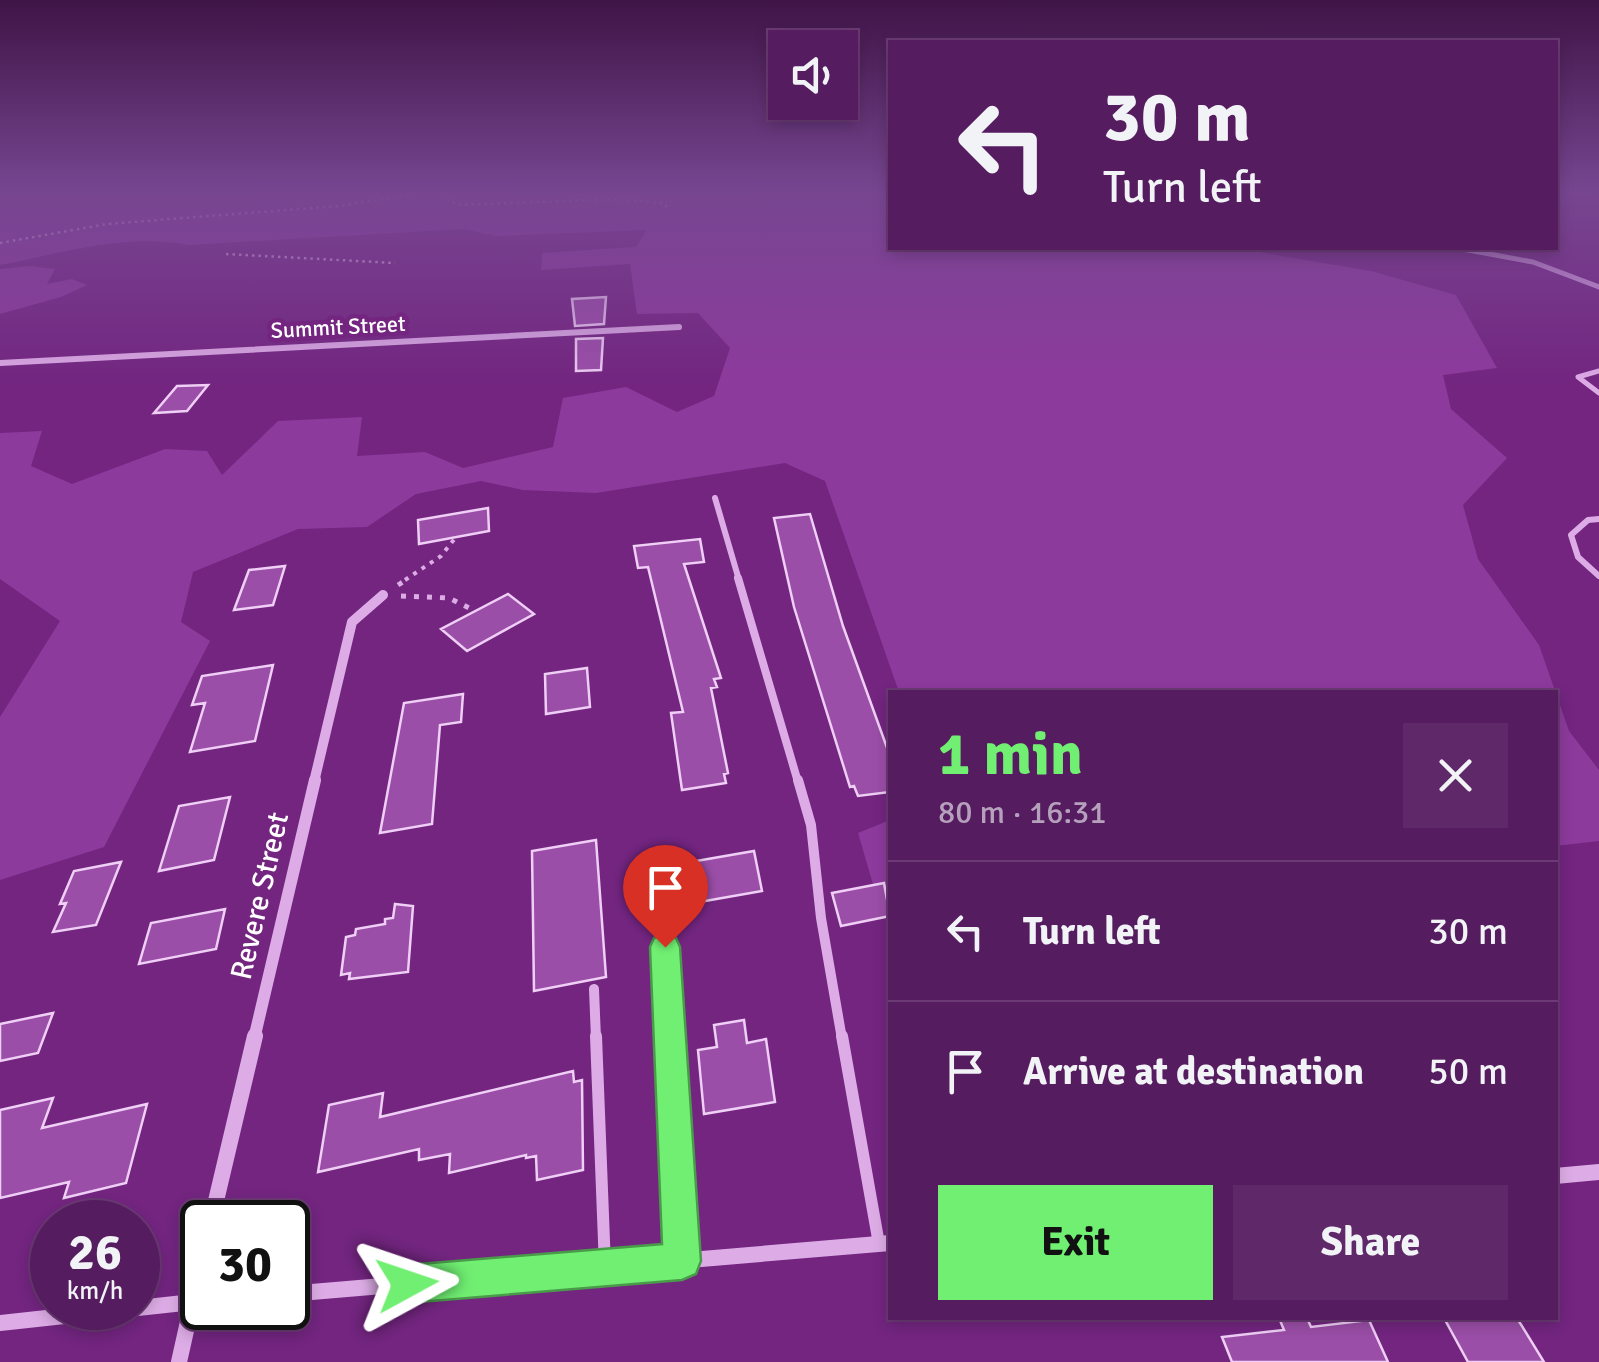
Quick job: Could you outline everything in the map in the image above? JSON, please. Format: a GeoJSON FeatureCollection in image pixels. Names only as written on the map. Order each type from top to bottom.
{"type":"FeatureCollection","features":[{"type":"Feature","properties":{"kind":"street"},"geometry":{"type":"LineString","coordinates":[[1504,257],[1533,262],[1599,286]]}},
{"type":"Feature","properties":{"kind":"street","name":"Summit Street"},"geometry":{"type":"LineString","coordinates":[[0,363],[679,327]]}},
{"type":"Feature","properties":{"kind":"street","name":"Revere Street"},"geometry":{"type":"LineString","coordinates":[[216,1200],[352,622],[383,595]]}},
{"type":"Feature","properties":{"kind":"street"},"geometry":{"type":"LineString","coordinates":[[1558,1176],[1599,1172]]}},
{"type":"Feature","properties":{"kind":"street"},"geometry":{"type":"LineString","coordinates":[[310,1292],[884,1244]]}},
{"type":"Feature","properties":{"kind":"street"},"geometry":{"type":"LineString","coordinates":[[0,1323],[180,1304]]}},
{"type":"Feature","properties":{"kind":"street"},"geometry":{"type":"LineString","coordinates":[[179,1362],[189,1330]]}},
{"type":"Feature","properties":{"kind":"lane"},"geometry":{"type":"LineString","coordinates":[[1599,371],[1578,377],[1599,394]]}},
{"type":"Feature","properties":{"kind":"lane"},"geometry":{"type":"LineString","coordinates":[[714,498],[811,825],[820,918],[884,1244]]}},
{"type":"Feature","properties":{"kind":"lane"},"geometry":{"type":"LineString","coordinates":[[1599,519],[1588,520],[1570,535],[1578,557],[1599,576]]}},
{"type":"Feature","properties":{"kind":"lane"},"geometry":{"type":"LineString","coordinates":[[665,947],[682,1261]]}},
{"type":"Feature","properties":{"kind":"lane"},"geometry":{"type":"LineString","coordinates":[[594,989],[606,1267]]}},
{"type":"Feature","properties":{"kind":"path"},"geometry":{"type":"LineString","coordinates":[[274,257],[395,263]]}},
{"type":"Feature","properties":{"kind":"path"},"geometry":{"type":"LineString","coordinates":[[383,595],[441,556],[456,537]]}},
{"type":"Feature","properties":{"kind":"path"},"geometry":{"type":"LineString","coordinates":[[383,595],[444,596],[476,610]]}},
{"type":"Feature","properties":{"kind":"shaded area"},"geometry":{"type":"Polygon","coordinates":[[[0,257],[42,257],[0,265],[0,257]]]}},
{"type":"Feature","properties":{"kind":"shaded area"},"geometry":{"type":"Polygon","coordinates":[[[542,257],[1286,257],[1371,271],[1456,295],[1497,368],[1443,375],[1451,409],[1507,458],[1463,505],[1478,559],[1539,645],[1555,690],[898,690],[825,481],[785,463],[596,493],[523,490],[481,481],[416,494],[367,527],[298,529],[193,572],[181,622],[210,641],[104,847],[0,880],[0,717],[60,621],[0,579],[0,433],[42,431],[31,466],[72,484],[165,449],[207,451],[222,475],[278,421],[362,417],[357,456],[425,452],[463,468],[553,447],[563,398],[626,387],[677,412],[714,396],[730,348],[698,313],[637,314],[630,264],[541,270],[542,257]]]}},
{"type":"Feature","properties":{"kind":"shaded area"},"geometry":{"type":"Polygon","coordinates":[[[0,269],[55,269],[47,284],[72,279],[87,285],[61,297],[0,314],[0,269]]]}},
{"type":"Feature","properties":{"kind":"shaded area"},"geometry":{"type":"Polygon","coordinates":[[[1558,699],[1569,731],[1599,770],[1599,841],[1558,846],[1558,699]]]}},
{"type":"Feature","properties":{"kind":"shaded area"},"geometry":{"type":"Polygon","coordinates":[[[888,821],[888,889],[875,891],[858,833],[888,821]]]}},
{"type":"Feature","properties":{"kind":"building"},"geometry":{"type":"Polygon","coordinates":[[[606,297],[604,324],[575,326],[572,299],[606,297]]]}},
{"type":"Feature","properties":{"kind":"building"},"geometry":{"type":"Polygon","coordinates":[[[603,338],[601,370],[576,371],[576,339],[603,338]]]}},
{"type":"Feature","properties":{"kind":"building"},"geometry":{"type":"Polygon","coordinates":[[[208,385],[187,411],[154,413],[177,386],[208,385]]]}},
{"type":"Feature","properties":{"kind":"building"},"geometry":{"type":"Polygon","coordinates":[[[488,508],[489,531],[419,544],[418,520],[488,508]]]}},
{"type":"Feature","properties":{"kind":"building"},"geometry":{"type":"Polygon","coordinates":[[[810,514],[843,626],[888,750],[888,792],[858,796],[854,786],[850,787],[794,607],[774,518],[810,514]]]}},
{"type":"Feature","properties":{"kind":"building"},"geometry":{"type":"Polygon","coordinates":[[[700,539],[704,562],[684,564],[721,678],[714,679],[717,687],[711,688],[728,773],[724,774],[726,783],[682,790],[671,713],[683,712],[648,567],[638,568],[634,546],[700,539]]]}},
{"type":"Feature","properties":{"kind":"building"},"geometry":{"type":"Polygon","coordinates":[[[285,566],[273,605],[234,610],[249,570],[285,566]]]}},
{"type":"Feature","properties":{"kind":"building"},"geometry":{"type":"Polygon","coordinates":[[[508,594],[534,614],[467,651],[441,629],[508,594]]]}},
{"type":"Feature","properties":{"kind":"building"},"geometry":{"type":"Polygon","coordinates":[[[273,665],[255,741],[190,752],[205,703],[192,705],[202,676],[273,665]]]}},
{"type":"Feature","properties":{"kind":"building"},"geometry":{"type":"Polygon","coordinates":[[[587,668],[590,707],[546,714],[545,674],[587,668]]]}},
{"type":"Feature","properties":{"kind":"building"},"geometry":{"type":"Polygon","coordinates":[[[463,694],[461,722],[440,725],[432,824],[380,833],[404,703],[463,694]]]}},
{"type":"Feature","properties":{"kind":"building"},"geometry":{"type":"Polygon","coordinates":[[[230,797],[214,860],[159,871],[179,806],[230,797]]]}},
{"type":"Feature","properties":{"kind":"building"},"geometry":{"type":"Polygon","coordinates":[[[596,840],[606,977],[534,991],[532,851],[596,840]]]}},
{"type":"Feature","properties":{"kind":"building"},"geometry":{"type":"Polygon","coordinates":[[[754,851],[762,891],[654,910],[650,869],[754,851]]]}},
{"type":"Feature","properties":{"kind":"building"},"geometry":{"type":"Polygon","coordinates":[[[121,862],[96,925],[53,932],[74,871],[121,862]]]}},
{"type":"Feature","properties":{"kind":"building"},"geometry":{"type":"Polygon","coordinates":[[[884,883],[888,916],[841,926],[832,893],[884,883]]]}},
{"type":"Feature","properties":{"kind":"building"},"geometry":{"type":"Polygon","coordinates":[[[395,904],[413,906],[408,972],[349,979],[350,973],[341,975],[346,937],[355,935],[356,929],[385,924],[385,919],[393,918],[395,904]]]}},
{"type":"Feature","properties":{"kind":"building"},"geometry":{"type":"Polygon","coordinates":[[[225,909],[216,949],[139,964],[151,923],[225,909]]]}},
{"type":"Feature","properties":{"kind":"building"},"geometry":{"type":"Polygon","coordinates":[[[53,1013],[38,1053],[0,1061],[0,1024],[53,1013]]]}},
{"type":"Feature","properties":{"kind":"building"},"geometry":{"type":"Polygon","coordinates":[[[744,1020],[747,1043],[766,1039],[775,1102],[704,1114],[698,1050],[717,1047],[714,1025],[744,1020]]]}},
{"type":"Feature","properties":{"kind":"building"},"geometry":{"type":"Polygon","coordinates":[[[573,1071],[574,1082],[582,1080],[583,1170],[537,1180],[536,1156],[526,1155],[449,1173],[450,1154],[419,1160],[419,1149],[318,1172],[329,1105],[383,1093],[380,1117],[573,1071]]]}},
{"type":"Feature","properties":{"kind":"building"},"geometry":{"type":"Polygon","coordinates":[[[53,1098],[42,1128],[147,1104],[126,1183],[64,1198],[69,1182],[0,1198],[0,1110],[53,1098]]]}},
{"type":"Feature","properties":{"kind":"building"},"geometry":{"type":"Polygon","coordinates":[[[1280,1320],[1308,1320],[1311,1327],[1369,1320],[1388,1362],[1232,1362],[1222,1337],[1284,1330],[1280,1320]]]}},
{"type":"Feature","properties":{"kind":"building"},"geometry":{"type":"Polygon","coordinates":[[[1445,1320],[1518,1320],[1544,1362],[1468,1362],[1445,1320]]]}},
{"type":"Feature","properties":{"kind":"route"},"geometry":{"type":"LineString","coordinates":[[407,1284],[682,1261],[665,947]]}}]}
